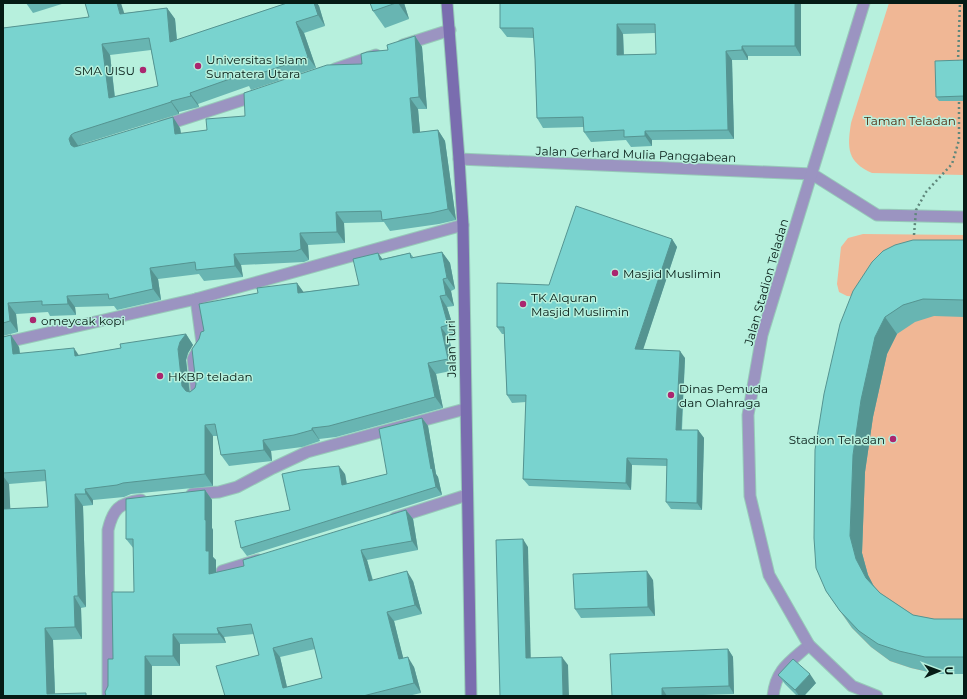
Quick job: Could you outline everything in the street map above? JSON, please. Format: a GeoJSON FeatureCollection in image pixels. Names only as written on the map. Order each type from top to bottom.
{"type":"FeatureCollection","features":[{"type":"Feature","properties":{"kind":"main road","name":"Jalan Turi"},"geometry":{"type":"LineString","coordinates":[[447,3],[459,159],[462,225],[471,696]]}},
{"type":"Feature","properties":{"kind":"street","name":"Jalan Stadion Teladan"},"geometry":{"type":"LineString","coordinates":[[864,3],[762,335],[748,415],[750,496],[769,576],[809,645],[852,686],[877,696]]}},
{"type":"Feature","properties":{"kind":"street"},"geometry":{"type":"LineString","coordinates":[[325,72],[450,30]]}},
{"type":"Feature","properties":{"kind":"street"},"geometry":{"type":"LineString","coordinates":[[152,129],[267,92]]}},
{"type":"Feature","properties":{"kind":"street","name":"Jalan Gerhard Mulia Panggabean"},"geometry":{"type":"LineString","coordinates":[[459,159],[812,174]]}},
{"type":"Feature","properties":{"kind":"street"},"geometry":{"type":"LineString","coordinates":[[812,174],[877,214],[964,217]]}},
{"type":"Feature","properties":{"kind":"street"},"geometry":{"type":"LineString","coordinates":[[3,343],[196,299],[462,225]]}},
{"type":"Feature","properties":{"kind":"street"},"geometry":{"type":"LineString","coordinates":[[196,299],[202,343],[193,359],[197,396]]}},
{"type":"Feature","properties":{"kind":"street"},"geometry":{"type":"LineString","coordinates":[[183,495],[219,492],[237,487],[307,452],[465,409]]}},
{"type":"Feature","properties":{"kind":"street"},"geometry":{"type":"LineString","coordinates":[[383,522],[467,495]]}},
{"type":"Feature","properties":{"kind":"street"},"geometry":{"type":"LineString","coordinates":[[108,696],[108,530],[111,518],[115,511],[122,505],[132,501],[154,498]]}},
{"type":"Feature","properties":{"kind":"street"},"geometry":{"type":"LineString","coordinates":[[222,571],[268,557]]}},
{"type":"Feature","properties":{"kind":"street"},"geometry":{"type":"LineString","coordinates":[[773,696],[774,684],[778,675],[784,667],[809,645]]}},
{"type":"Feature","properties":{"kind":"path"},"geometry":{"type":"LineString","coordinates":[[958,65],[960,3]]}},
{"type":"Feature","properties":{"kind":"path"},"geometry":{"type":"LineString","coordinates":[[914,235],[916,210],[926,192],[952,164],[959,140],[959,101]]}},
{"type":"Feature","properties":{"kind":"green space","name":"Taman Teladan"},"geometry":{"type":"Polygon","coordinates":[[[889,3],[964,3],[964,175],[872,173],[864,169],[853,159],[849,147],[851,123],[889,3]]]}},
{"type":"Feature","properties":{"kind":"green space","name":"Stadion Teladan"},"geometry":{"type":"Polygon","coordinates":[[[863,234],[964,235],[964,674],[937,674],[890,661],[871,647],[852,628],[838,608],[828,584],[865,297],[847,296],[839,292],[837,284],[841,247],[848,238],[863,234]]]}},
{"type":"Feature","properties":{"kind":"building"},"geometry":{"type":"Polygon","coordinates":[[[85,3],[117,3],[120,14],[167,8],[170,42],[287,3],[314,3],[318,15],[296,22],[308,57],[244,79],[244,74],[190,93],[191,96],[171,101],[74,133],[69,139],[71,145],[74,147],[173,117],[175,134],[207,130],[206,119],[245,116],[244,93],[327,65],[362,64],[361,54],[388,50],[387,45],[415,36],[419,97],[410,98],[413,133],[438,130],[448,209],[382,220],[381,211],[336,212],[337,232],[300,233],[301,249],[296,251],[234,254],[235,266],[196,270],[195,262],[150,268],[153,289],[109,299],[108,294],[67,296],[68,304],[42,305],[42,301],[8,303],[10,321],[3,323],[3,28],[89,17],[85,3]],[[149,38],[102,44],[109,98],[158,86],[149,38]]]}},
{"type":"Feature","properties":{"kind":"building"},"geometry":{"type":"Polygon","coordinates":[[[370,3],[396,3],[373,11],[370,3]]]}},
{"type":"Feature","properties":{"kind":"building"},"geometry":{"type":"Polygon","coordinates":[[[500,3],[795,3],[795,46],[742,46],[742,50],[726,51],[728,130],[645,131],[645,136],[624,137],[624,130],[584,132],[583,117],[537,118],[533,28],[500,28],[500,3]],[[617,24],[617,55],[656,54],[655,24],[617,24]]]}},
{"type":"Feature","properties":{"kind":"building"},"geometry":{"type":"Polygon","coordinates":[[[964,60],[964,96],[936,97],[935,61],[964,60]]]}},
{"type":"Feature","properties":{"kind":"building"},"geometry":{"type":"Polygon","coordinates":[[[576,206],[672,239],[635,349],[680,351],[676,430],[698,430],[697,503],[666,502],[667,459],[627,458],[626,483],[523,479],[526,395],[507,395],[504,327],[497,327],[497,283],[549,285],[576,206]]]}},
{"type":"Feature","properties":{"kind":"building"},"geometry":{"type":"Polygon","coordinates":[[[913,240],[964,240],[964,300],[923,299],[903,305],[885,317],[875,337],[861,400],[853,455],[850,536],[856,559],[866,578],[880,593],[913,615],[934,619],[964,619],[964,657],[925,657],[878,644],[859,631],[840,611],[826,591],[816,568],[814,538],[815,450],[824,394],[840,324],[853,291],[872,262],[883,251],[895,245],[913,240]]]}},
{"type":"Feature","properties":{"kind":"building"},"geometry":{"type":"Polygon","coordinates":[[[442,252],[447,278],[443,279],[446,295],[440,296],[448,325],[441,327],[448,359],[428,363],[435,397],[329,426],[312,428],[312,430],[294,435],[263,440],[264,450],[221,455],[215,424],[205,425],[205,474],[123,483],[85,489],[86,494],[75,494],[78,596],[74,596],[75,627],[45,628],[47,694],[86,693],[86,696],[3,696],[3,509],[48,507],[45,470],[3,473],[3,337],[11,335],[13,354],[74,348],[75,356],[121,348],[120,344],[186,334],[180,342],[178,349],[182,386],[186,391],[190,392],[195,388],[196,384],[192,349],[199,339],[201,332],[204,331],[199,304],[258,293],[257,288],[297,283],[298,293],[359,285],[353,259],[378,253],[380,260],[410,253],[411,258],[442,252]]]}},
{"type":"Feature","properties":{"kind":"building"},"geometry":{"type":"Polygon","coordinates":[[[422,418],[431,469],[432,468],[436,487],[241,548],[235,521],[290,510],[282,474],[301,470],[339,466],[342,485],[387,474],[379,429],[422,418]]]}},
{"type":"Feature","properties":{"kind":"building"},"geometry":{"type":"Polygon","coordinates":[[[205,490],[206,551],[209,551],[209,574],[244,566],[243,560],[406,510],[412,541],[361,550],[369,581],[407,571],[415,605],[387,612],[399,659],[408,657],[414,683],[363,696],[225,696],[216,666],[259,655],[251,624],[217,628],[219,634],[173,634],[173,656],[145,656],[145,696],[106,696],[105,692],[108,686],[108,659],[113,659],[112,592],[134,592],[133,539],[126,539],[126,499],[205,490]],[[312,638],[273,648],[283,688],[322,678],[312,638]]]}},
{"type":"Feature","properties":{"kind":"building"},"geometry":{"type":"Polygon","coordinates":[[[523,539],[526,658],[562,657],[563,696],[500,696],[496,540],[523,539]]]}},
{"type":"Feature","properties":{"kind":"building"},"geometry":{"type":"Polygon","coordinates":[[[647,571],[648,607],[575,609],[573,574],[647,571]]]}},
{"type":"Feature","properties":{"kind":"building"},"geometry":{"type":"Polygon","coordinates":[[[728,649],[729,686],[662,688],[662,696],[612,696],[610,654],[728,649]]]}},
{"type":"Feature","properties":{"kind":"building"},"geometry":{"type":"Polygon","coordinates":[[[793,659],[810,674],[795,690],[778,675],[793,659]]]}},
{"type":"Feature","properties":{"kind":"place","name":"Universitas Islam Sumatera Utara"},"geometry":{"type":"Point","coordinates":[198,66]}},
{"type":"Feature","properties":{"kind":"place","name":"SMA UISU"},"geometry":{"type":"Point","coordinates":[143,70]}},
{"type":"Feature","properties":{"kind":"place","name":"Masjid Muslimin"},"geometry":{"type":"Point","coordinates":[615,273]}},
{"type":"Feature","properties":{"kind":"place","name":"TK Alquran Masjid Muslimin"},"geometry":{"type":"Point","coordinates":[523,304]}},
{"type":"Feature","properties":{"kind":"place","name":"omeycak kopi"},"geometry":{"type":"Point","coordinates":[33,320]}},
{"type":"Feature","properties":{"kind":"place","name":"HKBP teladan"},"geometry":{"type":"Point","coordinates":[160,376]}},
{"type":"Feature","properties":{"kind":"place","name":"Dinas Pemuda dan Olahraga"},"geometry":{"type":"Point","coordinates":[671,395]}},
{"type":"Feature","properties":{"kind":"place","name":"Stadion Teladan"},"geometry":{"type":"Point","coordinates":[893,439]}}]}
